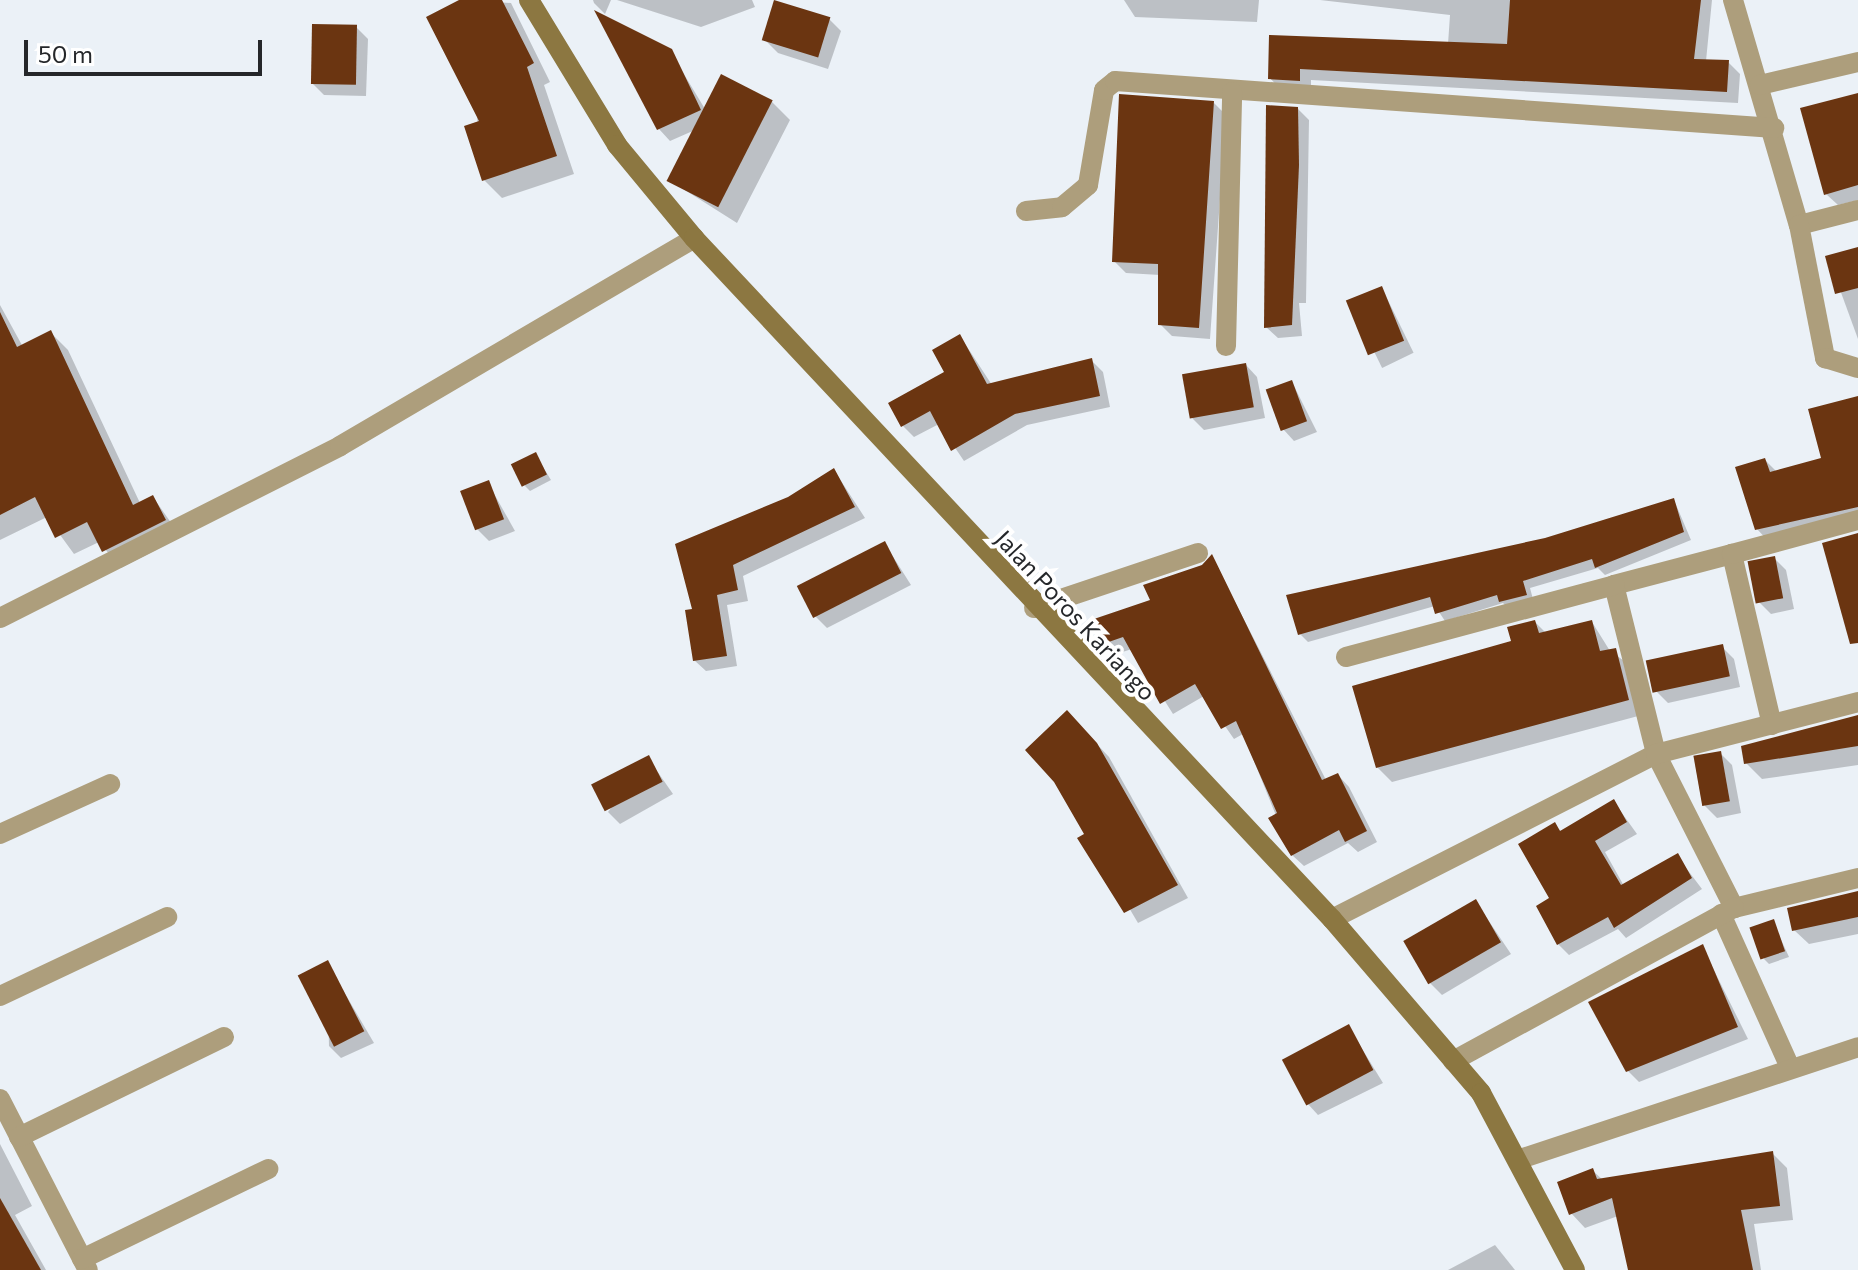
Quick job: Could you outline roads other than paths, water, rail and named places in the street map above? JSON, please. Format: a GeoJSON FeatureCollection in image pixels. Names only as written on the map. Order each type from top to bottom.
{"type":"FeatureCollection","features":[{"type":"Feature","properties":{"kind":"main road","name":"Jalan Poros Kariango"},"geometry":{"type":"LineString","coordinates":[[529,0],[617,145],[694,238],[1034,608],[1332,919],[1453,1061],[1520,1159],[1575,1270]]}},
{"type":"Feature","properties":{"kind":"street"},"geometry":{"type":"LineString","coordinates":[[1733,0],[1774,128],[1799,225],[1825,358],[1858,368]]}},
{"type":"Feature","properties":{"kind":"street"},"geometry":{"type":"LineString","coordinates":[[1760,85],[1858,62]]}},
{"type":"Feature","properties":{"kind":"street"},"geometry":{"type":"LineString","coordinates":[[1026,211],[1062,207],[1088,185],[1111,84],[1774,128]]}},
{"type":"Feature","properties":{"kind":"street"},"geometry":{"type":"LineString","coordinates":[[1226,346],[1232,92]]}},
{"type":"Feature","properties":{"kind":"street"},"geometry":{"type":"LineString","coordinates":[[1799,225],[1858,210]]}},
{"type":"Feature","properties":{"kind":"street"},"geometry":{"type":"LineString","coordinates":[[0,618],[340,446],[694,238]]}},
{"type":"Feature","properties":{"kind":"street"},"geometry":{"type":"LineString","coordinates":[[1346,657],[1858,520]]}},
{"type":"Feature","properties":{"kind":"street"},"geometry":{"type":"LineString","coordinates":[[1034,608],[1198,553]]}},
{"type":"Feature","properties":{"kind":"street"},"geometry":{"type":"LineString","coordinates":[[1732,554],[1772,725]]}},
{"type":"Feature","properties":{"kind":"street"},"geometry":{"type":"LineString","coordinates":[[1614,585],[1656,754],[1728,911],[1789,1065]]}},
{"type":"Feature","properties":{"kind":"street"},"geometry":{"type":"LineString","coordinates":[[1332,919],[1656,754],[1858,702]]}},
{"type":"Feature","properties":{"kind":"street"},"geometry":{"type":"LineString","coordinates":[[0,834],[110,784]]}},
{"type":"Feature","properties":{"kind":"street"},"geometry":{"type":"LineString","coordinates":[[1453,1061],[1728,911],[1858,878]]}},
{"type":"Feature","properties":{"kind":"street"},"geometry":{"type":"LineString","coordinates":[[0,996],[167,917]]}},
{"type":"Feature","properties":{"kind":"street"},"geometry":{"type":"LineString","coordinates":[[19,1137],[224,1037]]}},
{"type":"Feature","properties":{"kind":"street"},"geometry":{"type":"LineString","coordinates":[[1520,1159],[1789,1065],[1858,1047]]}},
{"type":"Feature","properties":{"kind":"street"},"geometry":{"type":"LineString","coordinates":[[0,1099],[85,1264],[268,1169]]}}]}
